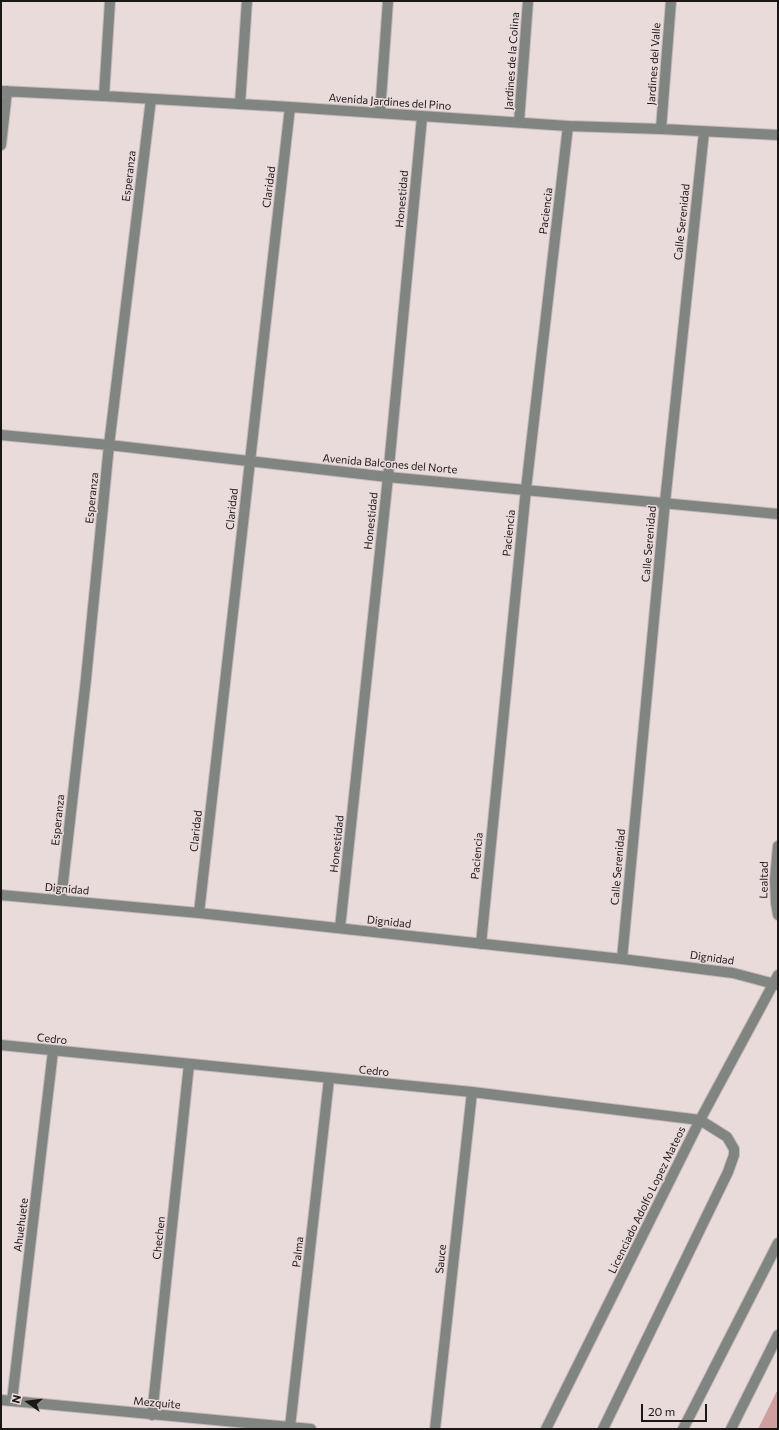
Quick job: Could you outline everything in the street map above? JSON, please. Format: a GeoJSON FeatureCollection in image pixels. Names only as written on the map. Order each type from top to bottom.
{"type":"FeatureCollection","features":[{"type":"Feature","properties":{"kind":"street"},"geometry":{"type":"LineString","coordinates":[[104,96],[110,1]]}},
{"type":"Feature","properties":{"kind":"street"},"geometry":{"type":"LineString","coordinates":[[240,104],[247,1]]}},
{"type":"Feature","properties":{"kind":"street"},"geometry":{"type":"LineString","coordinates":[[380,112],[388,1]]}},
{"type":"Feature","properties":{"kind":"street","name":"Jardines de la Colina"},"geometry":{"type":"LineString","coordinates":[[519,122],[528,1]]}},
{"type":"Feature","properties":{"kind":"street","name":"Jardines del Valle"},"geometry":{"type":"LineString","coordinates":[[662,129],[671,1]]}},
{"type":"Feature","properties":{"kind":"street"},"geometry":{"type":"LineString","coordinates":[[1,145],[4,91]]}},
{"type":"Feature","properties":{"kind":"street","name":"Avenida Jardines del Pino"},"geometry":{"type":"LineString","coordinates":[[4,91],[380,112],[422,117],[568,126],[778,135]]}},
{"type":"Feature","properties":{"kind":"street","name":"Esperanza"},"geometry":{"type":"LineString","coordinates":[[61,900],[86,679],[109,446],[151,99]]}},
{"type":"Feature","properties":{"kind":"street","name":"Claridad"},"geometry":{"type":"LineString","coordinates":[[199,913],[290,107]]}},
{"type":"Feature","properties":{"kind":"street","name":"Honestidad"},"geometry":{"type":"LineString","coordinates":[[340,928],[388,477],[422,117]]}},
{"type":"Feature","properties":{"kind":"street","name":"Paciencia"},"geometry":{"type":"LineString","coordinates":[[481,944],[526,489],[568,126]]}},
{"type":"Feature","properties":{"kind":"street","name":"Calle Serenidad"},"geometry":{"type":"LineString","coordinates":[[622,959],[665,502],[704,132]]}},
{"type":"Feature","properties":{"kind":"street","name":"Avenida Balcones del Norte"},"geometry":{"type":"LineString","coordinates":[[1,435],[388,477],[665,502],[778,514]]}},
{"type":"Feature","properties":{"kind":"street","name":"Lealtad"},"geometry":{"type":"LineString","coordinates":[[778,846],[775,879],[778,914]]}},
{"type":"Feature","properties":{"kind":"street","name":"Dignidad"},"geometry":{"type":"LineString","coordinates":[[1,895],[199,913],[622,959],[733,973],[777,982]]}},
{"type":"Feature","properties":{"kind":"street","name":"Licenciado Adolfo Lopez Mateos"},"geometry":{"type":"LineString","coordinates":[[546,1429],[700,1120],[777,982]]}},
{"type":"Feature","properties":{"kind":"street","name":"Cedro"},"geometry":{"type":"LineString","coordinates":[[1,1045],[472,1092],[700,1120],[727,1137],[734,1149],[728,1172],[604,1429]]}},
{"type":"Feature","properties":{"kind":"street","name":"Ahuehuete"},"geometry":{"type":"LineString","coordinates":[[12,1401],[53,1051]]}},
{"type":"Feature","properties":{"kind":"street","name":"Chechen"},"geometry":{"type":"LineString","coordinates":[[152,1415],[189,1064]]}},
{"type":"Feature","properties":{"kind":"street","name":"Palma"},"geometry":{"type":"LineString","coordinates":[[290,1427],[330,1079]]}},
{"type":"Feature","properties":{"kind":"street","name":"Sauce"},"geometry":{"type":"LineString","coordinates":[[435,1429],[472,1092]]}},
{"type":"Feature","properties":{"kind":"street"},"geometry":{"type":"LineString","coordinates":[[683,1429],[778,1243]]}},
{"type":"Feature","properties":{"kind":"street"},"geometry":{"type":"LineString","coordinates":[[731,1429],[778,1335]]}},
{"type":"Feature","properties":{"kind":"street","name":"Mezquite"},"geometry":{"type":"LineString","coordinates":[[1,1400],[311,1429]]}},
{"type":"Feature","properties":{"kind":"shaded area"},"geometry":{"type":"Polygon","coordinates":[[[778,1389],[778,1429],[758,1429],[778,1389]]]}}]}
